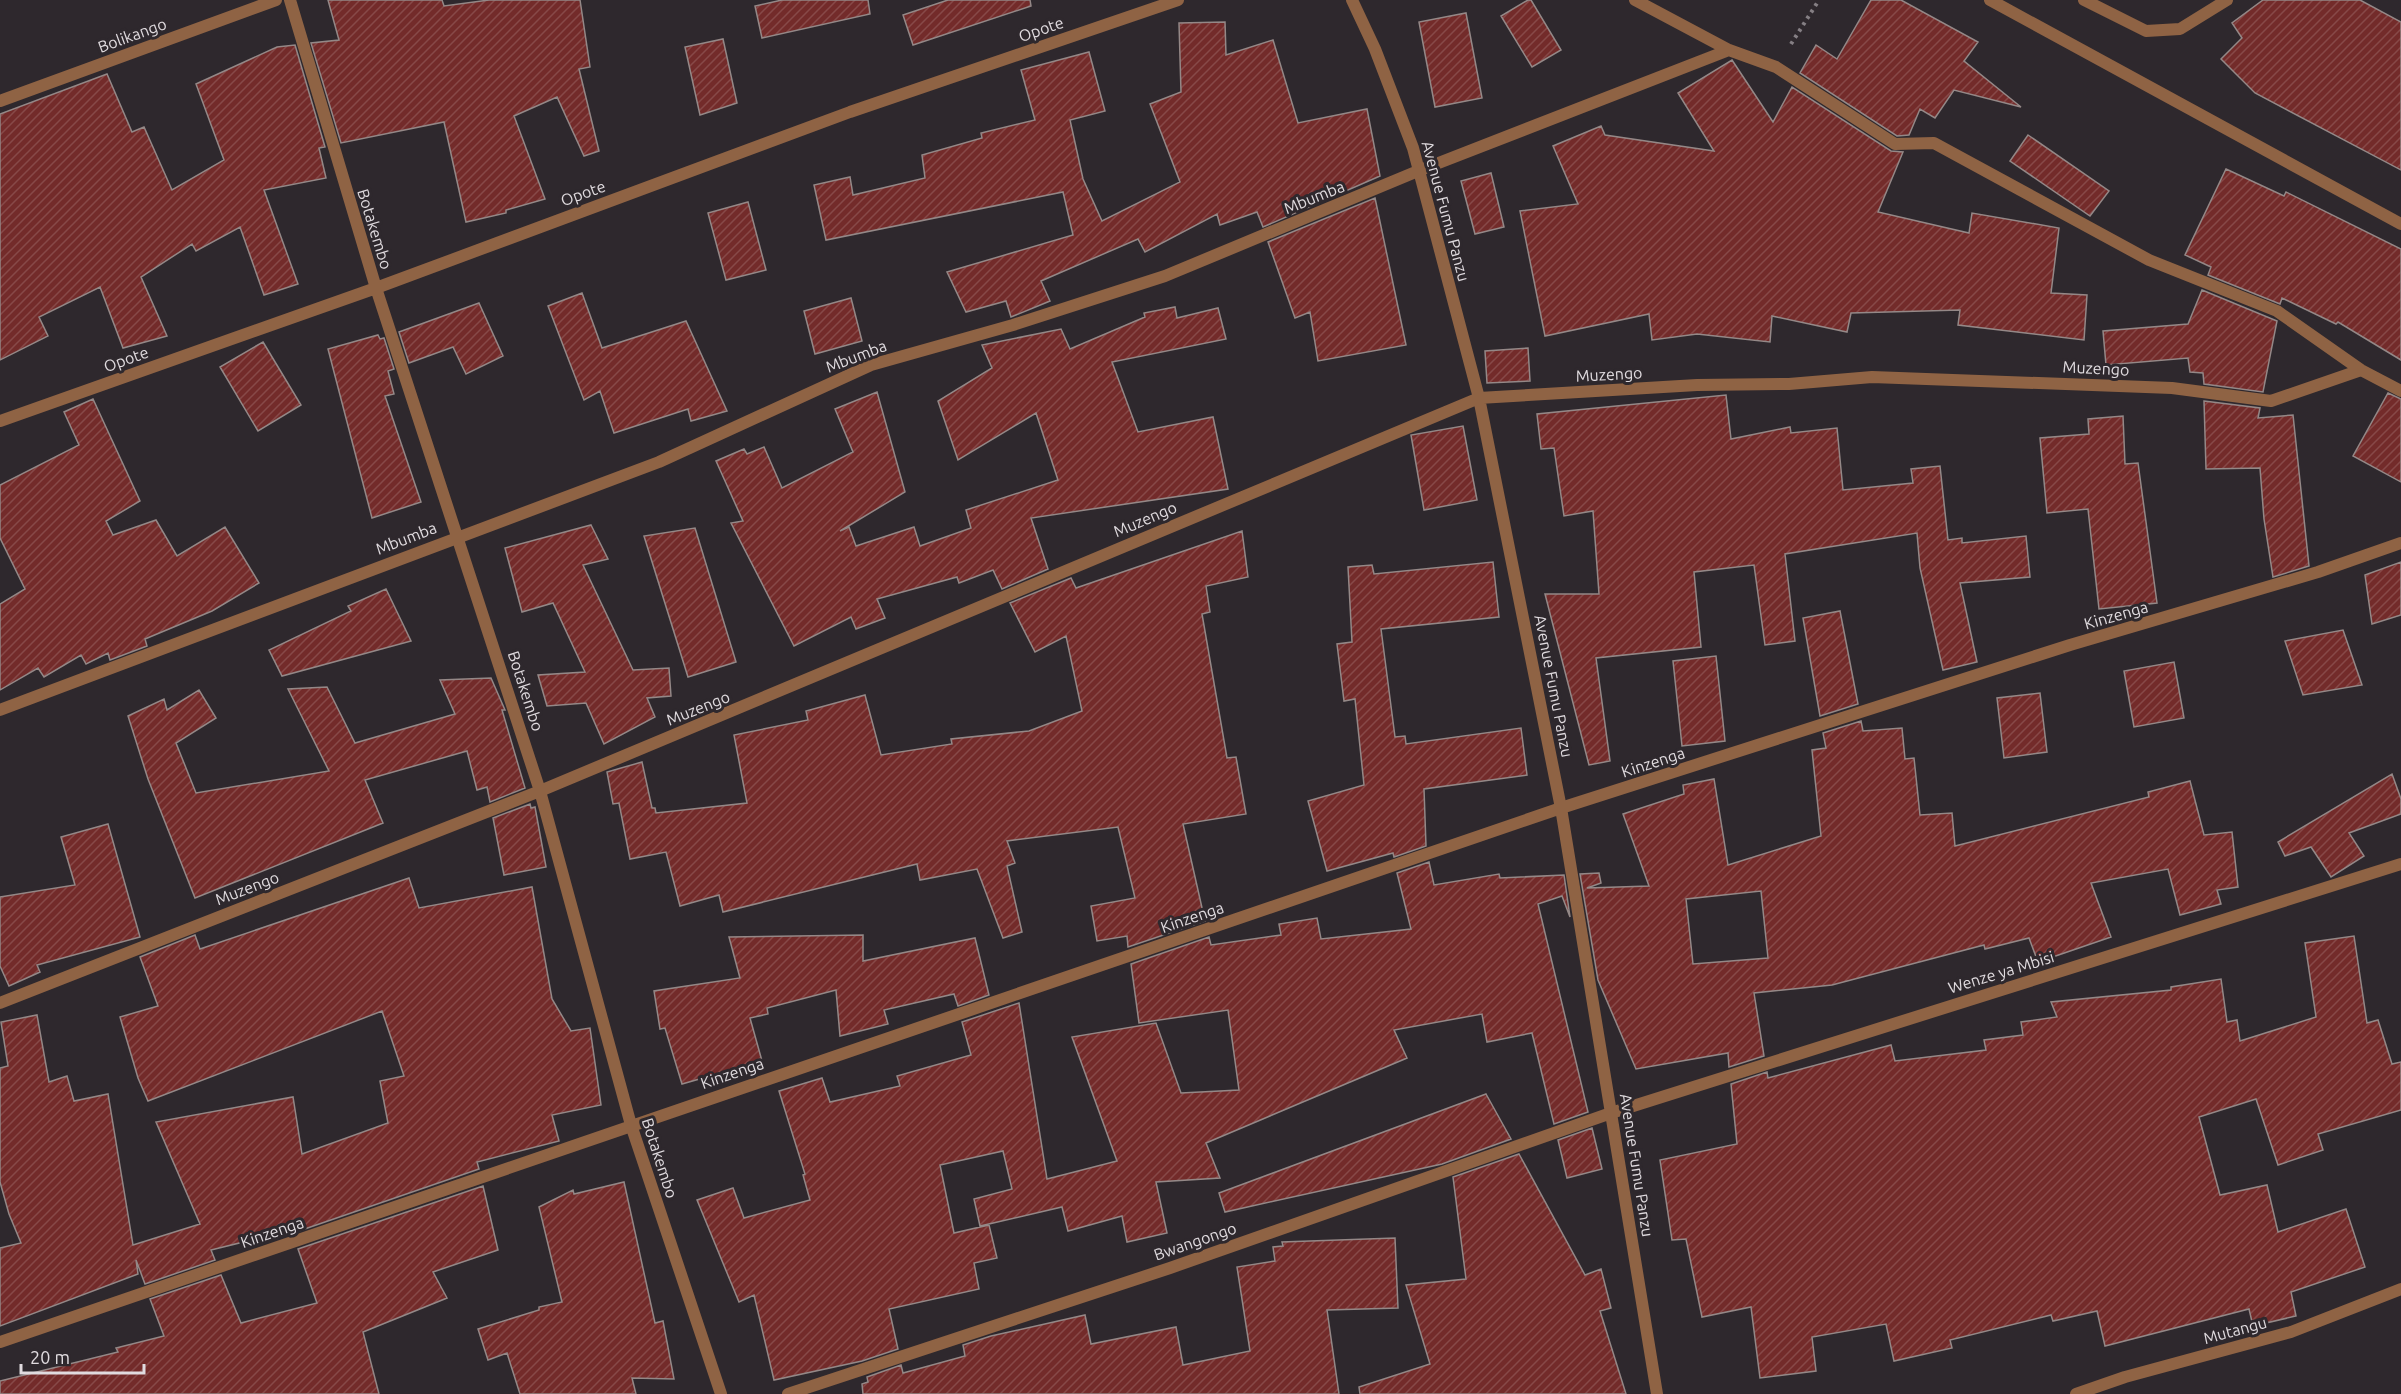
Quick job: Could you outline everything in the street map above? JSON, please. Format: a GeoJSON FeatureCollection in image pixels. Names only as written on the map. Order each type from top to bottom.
{"type":"FeatureCollection","features":[{"type":"Feature","properties":{"kind":"street","name":"Bolikango"},"geometry":{"type":"LineString","coordinates":[[0,101],[276,0]]}},
{"type":"Feature","properties":{"kind":"street","name":"Botakembo"},"geometry":{"type":"LineString","coordinates":[[290,0],[376,288],[459,536],[540,791],[631,1125],[721,1394]]}},
{"type":"Feature","properties":{"kind":"street","name":"Opote"},"geometry":{"type":"LineString","coordinates":[[0,421],[376,288],[850,112],[1178,0]]}},
{"type":"Feature","properties":{"kind":"street","name":"Avenue Fumu Panzu"},"geometry":{"type":"LineString","coordinates":[[1352,0],[1375,49],[1413,148],[1479,398],[1562,808],[1657,1394]]}},
{"type":"Feature","properties":{"kind":"street"},"geometry":{"type":"LineString","coordinates":[[1635,0],[1730,50],[1776,67],[1895,144],[1934,143],[2149,260],[2277,311],[2361,370],[2401,391]]}},
{"type":"Feature","properties":{"kind":"street"},"geometry":{"type":"LineString","coordinates":[[1990,0],[2401,224]]}},
{"type":"Feature","properties":{"kind":"street"},"geometry":{"type":"LineString","coordinates":[[2084,0],[2146,31],[2180,30],[2227,0]]}},
{"type":"Feature","properties":{"kind":"street","name":"Mbumba"},"geometry":{"type":"LineString","coordinates":[[0,710],[659,462],[872,365],[1013,325],[1165,276],[1418,171],[1730,50]]}},
{"type":"Feature","properties":{"kind":"street","name":"Muzengo"},"geometry":{"type":"LineString","coordinates":[[0,1003],[540,791],[1479,398],[1697,386],[1789,384],[1872,377],[2172,388],[2271,401],[2361,370]]}},
{"type":"Feature","properties":{"kind":"street","name":"Kinzenga"},"geometry":{"type":"LineString","coordinates":[[0,1342],[1562,808],[2070,645],[2318,572],[2401,543]]}},
{"type":"Feature","properties":{"kind":"street","name":"Wenze ya Mbisi"},"geometry":{"type":"LineString","coordinates":[[1611,1113],[2401,864]]}},
{"type":"Feature","properties":{"kind":"street","name":"Bwangongo"},"geometry":{"type":"LineString","coordinates":[[788,1394],[1170,1268],[1611,1113]]}},
{"type":"Feature","properties":{"kind":"street","name":"Mutangu"},"geometry":{"type":"LineString","coordinates":[[2076,1394],[2125,1377],[2291,1332],[2401,1289]]}},
{"type":"Feature","properties":{"kind":"path"},"geometry":{"type":"LineString","coordinates":[[1776,67],[1818,0]]}},
{"type":"Feature","properties":{"kind":"building"},"geometry":{"type":"Polygon","coordinates":[[[328,0],[442,0],[444,6],[489,0],[580,0],[590,67],[579,69],[599,151],[584,156],[557,97],[514,116],[545,199],[506,210],[506,213],[466,222],[444,122],[341,143],[311,43],[339,40],[328,0]]]}},
{"type":"Feature","properties":{"kind":"building"},"geometry":{"type":"Polygon","coordinates":[[[782,0],[868,0],[870,14],[762,38],[755,6],[782,0]]]}},
{"type":"Feature","properties":{"kind":"building"},"geometry":{"type":"Polygon","coordinates":[[[948,0],[1030,0],[1031,6],[913,45],[903,15],[948,0]]]}},
{"type":"Feature","properties":{"kind":"building"},"geometry":{"type":"Polygon","coordinates":[[[1531,0],[1561,50],[1532,67],[1501,16],[1531,0]]]}},
{"type":"Feature","properties":{"kind":"building"},"geometry":{"type":"Polygon","coordinates":[[[1871,0],[1901,0],[1978,42],[1964,61],[2021,107],[1954,90],[1935,118],[1920,109],[1909,135],[1897,136],[1800,73],[1816,45],[1837,59],[1871,0]]]}},
{"type":"Feature","properties":{"kind":"building"},"geometry":{"type":"Polygon","coordinates":[[[2263,0],[2360,0],[2401,22],[2401,170],[2255,93],[2221,59],[2242,38],[2232,23],[2263,0]]]}},
{"type":"Feature","properties":{"kind":"building"},"geometry":{"type":"Polygon","coordinates":[[[1466,13],[1482,98],[1435,107],[1419,22],[1466,13]]]}},
{"type":"Feature","properties":{"kind":"building"},"geometry":{"type":"Polygon","coordinates":[[[1225,22],[1226,55],[1273,40],[1298,123],[1367,109],[1380,176],[1263,227],[1257,212],[1220,225],[1217,214],[1145,252],[1138,239],[1041,281],[1050,301],[1011,317],[1006,301],[966,312],[947,272],[1073,235],[1063,192],[826,240],[814,185],[850,177],[853,195],[925,178],[922,155],[982,138],[981,133],[1035,120],[1021,70],[1089,52],[1105,111],[1070,120],[1083,179],[1102,221],[1180,182],[1150,104],[1181,92],[1179,23],[1225,22]]]}},
{"type":"Feature","properties":{"kind":"building"},"geometry":{"type":"Polygon","coordinates":[[[723,39],[737,103],[700,115],[685,47],[723,39]]]}},
{"type":"Feature","properties":{"kind":"building"},"geometry":{"type":"Polygon","coordinates":[[[295,45],[325,147],[319,148],[326,178],[264,190],[298,284],[264,295],[240,227],[196,251],[192,244],[141,277],[167,336],[123,348],[100,287],[39,317],[48,336],[0,360],[0,114],[107,74],[132,132],[144,127],[172,190],[224,160],[196,84],[277,47],[295,45]]]}},
{"type":"Feature","properties":{"kind":"building"},"geometry":{"type":"Polygon","coordinates":[[[1732,60],[1773,122],[1792,87],[1891,151],[1903,152],[1878,212],[1969,233],[1972,213],[2059,228],[2051,293],[2087,295],[2084,340],[1958,325],[1960,310],[1851,313],[1847,332],[1772,316],[1770,342],[1697,334],[1652,340],[1649,314],[1545,336],[1520,211],[1578,204],[1553,146],[1601,126],[1605,135],[1714,151],[1678,93],[1732,60]]]}},
{"type":"Feature","properties":{"kind":"building"},"geometry":{"type":"Polygon","coordinates":[[[2028,135],[2109,191],[2090,216],[2010,161],[2028,135]]]}},
{"type":"Feature","properties":{"kind":"building"},"geometry":{"type":"Polygon","coordinates":[[[2226,169],[2284,196],[2286,192],[2401,249],[2401,360],[2338,322],[2336,324],[2282,298],[2280,304],[2208,275],[2211,267],[2185,255],[2226,169]]]}},
{"type":"Feature","properties":{"kind":"building"},"geometry":{"type":"Polygon","coordinates":[[[1491,173],[1504,227],[1475,234],[1461,181],[1491,173]]]}},
{"type":"Feature","properties":{"kind":"building"},"geometry":{"type":"Polygon","coordinates":[[[1375,198],[1406,345],[1318,361],[1310,312],[1295,318],[1268,242],[1375,198]]]}},
{"type":"Feature","properties":{"kind":"building"},"geometry":{"type":"Polygon","coordinates":[[[748,202],[766,270],[726,280],[708,213],[748,202]]]}},
{"type":"Feature","properties":{"kind":"building"},"geometry":{"type":"Polygon","coordinates":[[[2202,290],[2277,321],[2263,392],[2204,384],[2203,373],[2190,372],[2188,358],[2106,365],[2103,331],[2188,324],[2202,290]]]}},
{"type":"Feature","properties":{"kind":"building"},"geometry":{"type":"Polygon","coordinates":[[[582,293],[602,348],[686,321],[727,411],[691,421],[688,409],[614,433],[600,391],[584,400],[548,306],[582,293]]]}},
{"type":"Feature","properties":{"kind":"building"},"geometry":{"type":"Polygon","coordinates":[[[851,298],[862,341],[815,354],[804,311],[851,298]]]}},
{"type":"Feature","properties":{"kind":"building"},"geometry":{"type":"Polygon","coordinates":[[[479,303],[503,356],[466,374],[453,347],[409,363],[399,332],[479,303]]]}},
{"type":"Feature","properties":{"kind":"building"},"geometry":{"type":"Polygon","coordinates":[[[1175,307],[1177,318],[1218,308],[1226,339],[1112,362],[1138,432],[1213,417],[1228,489],[1031,518],[1048,569],[1002,589],[993,570],[959,583],[957,577],[877,599],[885,618],[856,629],[851,617],[794,646],[731,523],[743,521],[716,461],[744,449],[747,454],[764,447],[782,488],[853,452],[835,409],[877,392],[905,492],[840,531],[849,527],[856,546],[914,527],[920,546],[971,528],[966,510],[1058,480],[1036,413],[958,460],[938,401],[992,368],[982,345],[1061,329],[1070,349],[1145,317],[1144,313],[1175,307]]]}},
{"type":"Feature","properties":{"kind":"building"},"geometry":{"type":"Polygon","coordinates":[[[378,335],[380,339],[384,338],[394,369],[388,371],[394,394],[385,396],[421,502],[372,518],[328,349],[378,335]]]}},
{"type":"Feature","properties":{"kind":"building"},"geometry":{"type":"Polygon","coordinates":[[[263,342],[301,405],[258,431],[220,367],[263,342]]]}},
{"type":"Feature","properties":{"kind":"building"},"geometry":{"type":"Polygon","coordinates":[[[1528,348],[1530,381],[1487,383],[1485,351],[1528,348]]]}},
{"type":"Feature","properties":{"kind":"building"},"geometry":{"type":"Polygon","coordinates":[[[2388,393],[2401,399],[2401,482],[2353,456],[2388,393]]]}},
{"type":"Feature","properties":{"kind":"building"},"geometry":{"type":"Polygon","coordinates":[[[1726,395],[1731,439],[1790,427],[1791,433],[1837,428],[1843,490],[1913,483],[1911,469],[1940,466],[1948,540],[1962,538],[1962,543],[2026,536],[2030,577],[1960,583],[1977,662],[1943,670],[1920,568],[1917,533],[1785,554],[1795,641],[1765,645],[1754,565],[1694,572],[1701,647],[1596,658],[1610,761],[1589,765],[1545,594],[1599,594],[1593,511],[1564,516],[1554,448],[1541,449],[1537,414],[1726,395]]]}},
{"type":"Feature","properties":{"kind":"building"},"geometry":{"type":"Polygon","coordinates":[[[93,399],[140,501],[106,521],[113,535],[156,520],[177,556],[225,527],[259,583],[212,611],[145,639],[147,646],[110,660],[108,653],[86,664],[81,655],[44,677],[38,668],[0,690],[0,604],[25,589],[0,538],[0,485],[79,445],[64,412],[93,399]]]}},
{"type":"Feature","properties":{"kind":"building"},"geometry":{"type":"Polygon","coordinates":[[[2204,401],[2260,408],[2258,418],[2293,415],[2309,566],[2273,577],[2264,519],[2260,468],[2206,469],[2204,401]]]}},
{"type":"Feature","properties":{"kind":"building"},"geometry":{"type":"Polygon","coordinates":[[[2123,416],[2125,464],[2138,463],[2157,603],[2099,609],[2088,509],[2047,513],[2040,438],[2089,434],[2088,419],[2123,416]]]}},
{"type":"Feature","properties":{"kind":"building"},"geometry":{"type":"Polygon","coordinates":[[[1463,426],[1477,500],[1424,510],[1411,435],[1463,426]]]}},
{"type":"Feature","properties":{"kind":"building"},"geometry":{"type":"Polygon","coordinates":[[[591,525],[608,559],[583,565],[633,670],[669,668],[671,696],[647,698],[655,717],[604,744],[586,703],[547,706],[538,675],[585,672],[553,603],[522,612],[505,548],[591,525]]]}},
{"type":"Feature","properties":{"kind":"building"},"geometry":{"type":"Polygon","coordinates":[[[695,528],[736,662],[688,677],[644,536],[695,528]]]}},
{"type":"Feature","properties":{"kind":"building"},"geometry":{"type":"Polygon","coordinates":[[[1242,531],[1248,577],[1206,586],[1210,612],[1202,614],[1227,758],[1236,757],[1246,814],[1183,824],[1205,921],[1128,947],[1127,936],[1097,941],[1091,906],[1135,898],[1118,827],[1007,841],[1015,863],[1007,866],[1022,932],[1003,938],[977,869],[920,880],[917,864],[723,912],[719,895],[680,906],[666,852],[630,859],[619,803],[613,804],[607,772],[642,762],[652,808],[655,808],[656,813],[747,803],[734,735],[808,720],[806,711],[865,695],[881,755],[952,744],[951,739],[1029,731],[1082,711],[1066,636],[1035,652],[1010,603],[1071,578],[1076,588],[1242,531]]]}},
{"type":"Feature","properties":{"kind":"building"},"geometry":{"type":"Polygon","coordinates":[[[1493,562],[1499,617],[1381,629],[1395,737],[1405,736],[1406,744],[1521,728],[1527,775],[1424,789],[1426,846],[1394,857],[1393,853],[1327,871],[1308,801],[1364,785],[1355,699],[1344,701],[1337,644],[1352,642],[1348,567],[1372,565],[1374,574],[1493,562]]]}},
{"type":"Feature","properties":{"kind":"building"},"geometry":{"type":"Polygon","coordinates":[[[2401,562],[2401,615],[2372,624],[2365,575],[2401,562]]]}},
{"type":"Feature","properties":{"kind":"building"},"geometry":{"type":"Polygon","coordinates":[[[386,589],[411,641],[282,676],[269,650],[351,611],[348,606],[386,589]]]}},
{"type":"Feature","properties":{"kind":"building"},"geometry":{"type":"Polygon","coordinates":[[[1840,611],[1858,704],[1820,716],[1803,618],[1840,611]]]}},
{"type":"Feature","properties":{"kind":"building"},"geometry":{"type":"Polygon","coordinates":[[[2343,630],[2362,685],[2303,695],[2285,641],[2343,630]]]}},
{"type":"Feature","properties":{"kind":"building"},"geometry":{"type":"Polygon","coordinates":[[[1716,656],[1725,741],[1682,746],[1673,661],[1716,656]]]}},
{"type":"Feature","properties":{"kind":"building"},"geometry":{"type":"Polygon","coordinates":[[[2174,662],[2184,718],[2134,727],[2124,671],[2174,662]]]}},
{"type":"Feature","properties":{"kind":"building"},"geometry":{"type":"Polygon","coordinates":[[[491,678],[505,710],[502,710],[525,788],[490,802],[487,787],[477,790],[467,751],[365,780],[383,823],[195,898],[148,779],[128,716],[164,699],[167,710],[199,690],[216,718],[176,743],[196,793],[329,771],[288,689],[327,687],[355,743],[455,714],[440,680],[491,678]]]}},
{"type":"Feature","properties":{"kind":"building"},"geometry":{"type":"Polygon","coordinates":[[[2040,693],[2047,752],[2004,758],[1997,698],[2040,693]]]}},
{"type":"Feature","properties":{"kind":"building"},"geometry":{"type":"Polygon","coordinates":[[[1861,721],[1863,731],[1902,728],[1905,759],[1914,758],[1920,815],[1952,813],[1955,846],[2149,797],[2148,792],[2190,781],[2204,835],[2232,832],[2238,887],[2217,890],[2221,904],[2180,915],[2168,869],[2091,883],[2111,937],[2038,962],[2029,938],[1985,949],[1984,945],[1832,985],[1754,993],[1764,1056],[1729,1067],[1728,1053],[1636,1069],[1598,980],[1580,874],[1599,873],[1601,883],[1587,888],[1649,886],[1623,814],[1684,794],[1683,785],[1714,779],[1728,865],[1821,836],[1812,750],[1826,748],[1823,733],[1861,721]],[[1761,891],[1686,899],[1693,964],[1768,958],[1761,891]]]}},
{"type":"Feature","properties":{"kind":"building"},"geometry":{"type":"Polygon","coordinates":[[[2392,774],[2401,799],[2401,814],[2349,833],[2364,856],[2331,877],[2311,847],[2285,856],[2278,842],[2392,774]]]}},
{"type":"Feature","properties":{"kind":"building"},"geometry":{"type":"Polygon","coordinates":[[[530,804],[531,808],[535,807],[546,867],[504,875],[493,818],[530,804]]]}},
{"type":"Feature","properties":{"kind":"building"},"geometry":{"type":"Polygon","coordinates":[[[108,824],[140,937],[37,965],[40,972],[9,986],[0,966],[0,897],[75,885],[61,837],[108,824]]]}},
{"type":"Feature","properties":{"kind":"building"},"geometry":{"type":"Polygon","coordinates":[[[1429,862],[1434,885],[1499,874],[1500,878],[1564,875],[1570,917],[1562,896],[1538,904],[1588,1112],[1554,1124],[1532,1033],[1487,1042],[1482,1014],[1394,1030],[1407,1058],[1206,1143],[1220,1178],[1156,1182],[1167,1233],[1127,1242],[1122,1216],[1068,1231],[1062,1207],[980,1226],[974,1199],[1012,1189],[1003,1151],[940,1165],[954,1233],[989,1225],[997,1258],[974,1263],[979,1289],[889,1309],[898,1349],[862,1361],[774,1380],[754,1295],[739,1302],[697,1200],[733,1188],[744,1218],[810,1200],[803,1175],[805,1174],[779,1091],[822,1078],[830,1102],[900,1086],[897,1076],[971,1055],[962,1022],[1019,1003],[1047,1179],[1117,1161],[1072,1037],[1156,1023],[1181,1093],[1239,1090],[1228,1010],[1139,1023],[1131,964],[1209,937],[1211,945],[1281,935],[1279,924],[1317,918],[1321,939],[1411,929],[1397,873],[1429,862]]]}},
{"type":"Feature","properties":{"kind":"building"},"geometry":{"type":"Polygon","coordinates":[[[409,878],[419,908],[532,887],[552,999],[571,1031],[590,1028],[601,1105],[552,1115],[559,1141],[477,1162],[479,1169],[293,1233],[292,1230],[211,1250],[215,1260],[145,1284],[136,1260],[138,1274],[0,1326],[0,1248],[21,1243],[9,1214],[0,1182],[0,1068],[8,1066],[1,1022],[37,1015],[49,1082],[67,1076],[74,1101],[108,1094],[133,1245],[200,1224],[156,1122],[293,1097],[302,1154],[388,1123],[380,1081],[404,1076],[382,1011],[148,1101],[138,1078],[120,1017],[158,1006],[140,957],[195,935],[200,949],[409,878]]]}},
{"type":"Feature","properties":{"kind":"building"},"geometry":{"type":"Polygon","coordinates":[[[863,935],[863,961],[975,938],[989,995],[958,1006],[954,994],[884,1010],[888,1024],[840,1036],[836,990],[767,1008],[768,1014],[750,1018],[762,1061],[682,1084],[665,1028],[660,1029],[654,991],[740,978],[729,937],[863,935]]]}},
{"type":"Feature","properties":{"kind":"building"},"geometry":{"type":"Polygon","coordinates":[[[2354,936],[2367,1023],[2378,1020],[2392,1064],[2401,1062],[2401,1110],[2318,1134],[2323,1150],[2278,1165],[2256,1099],[2199,1117],[2220,1195],[2267,1185],[2278,1232],[2346,1209],[2365,1267],[2291,1292],[2296,1316],[2253,1326],[2249,1309],[2105,1346],[2097,1311],[2053,1321],[2051,1315],[1950,1340],[1952,1348],[1894,1361],[1886,1324],[1812,1337],[1816,1371],[1760,1378],[1751,1307],[1702,1317],[1686,1239],[1672,1240],[1660,1160],[1737,1144],[1731,1084],[1767,1072],[1768,1078],[1891,1045],[1895,1061],[1986,1050],[1984,1040],[2023,1035],[2021,1022],[2057,1017],[2051,1002],[2171,990],[2171,987],[2221,979],[2227,1022],[2237,1020],[2240,1041],[2316,1017],[2305,943],[2354,936]]]}},
{"type":"Feature","properties":{"kind":"building"},"geometry":{"type":"Polygon","coordinates":[[[1486,1094],[1511,1139],[1442,1164],[1225,1212],[1219,1193],[1486,1094]]]}},
{"type":"Feature","properties":{"kind":"building"},"geometry":{"type":"Polygon","coordinates":[[[1592,1128],[1602,1169],[1567,1178],[1558,1140],[1592,1128]]]}},
{"type":"Feature","properties":{"kind":"building"},"geometry":{"type":"Polygon","coordinates":[[[1519,1154],[1585,1275],[1601,1269],[1611,1308],[1600,1311],[1626,1394],[1360,1394],[1359,1387],[1430,1364],[1406,1285],[1466,1279],[1453,1177],[1519,1154]]]}},
{"type":"Feature","properties":{"kind":"building"},"geometry":{"type":"Polygon","coordinates":[[[624,1182],[655,1323],[663,1321],[674,1379],[632,1378],[636,1394],[520,1394],[507,1353],[488,1360],[478,1329],[539,1310],[539,1307],[562,1302],[539,1207],[573,1190],[574,1194],[624,1182]]]}},
{"type":"Feature","properties":{"kind":"building"},"geometry":{"type":"Polygon","coordinates":[[[483,1186],[498,1250],[433,1272],[447,1298],[363,1332],[379,1394],[0,1394],[0,1381],[118,1352],[116,1348],[164,1336],[150,1299],[221,1275],[241,1323],[317,1303],[298,1249],[483,1186]]]}},
{"type":"Feature","properties":{"kind":"building"},"geometry":{"type":"Polygon","coordinates":[[[1395,1238],[1398,1308],[1327,1310],[1339,1394],[863,1394],[862,1384],[868,1382],[867,1377],[901,1365],[903,1373],[965,1356],[963,1345],[991,1336],[1085,1315],[1091,1344],[1176,1327],[1183,1365],[1250,1351],[1237,1267],[1275,1261],[1273,1247],[1283,1246],[1282,1242],[1395,1238]]]}}]}
